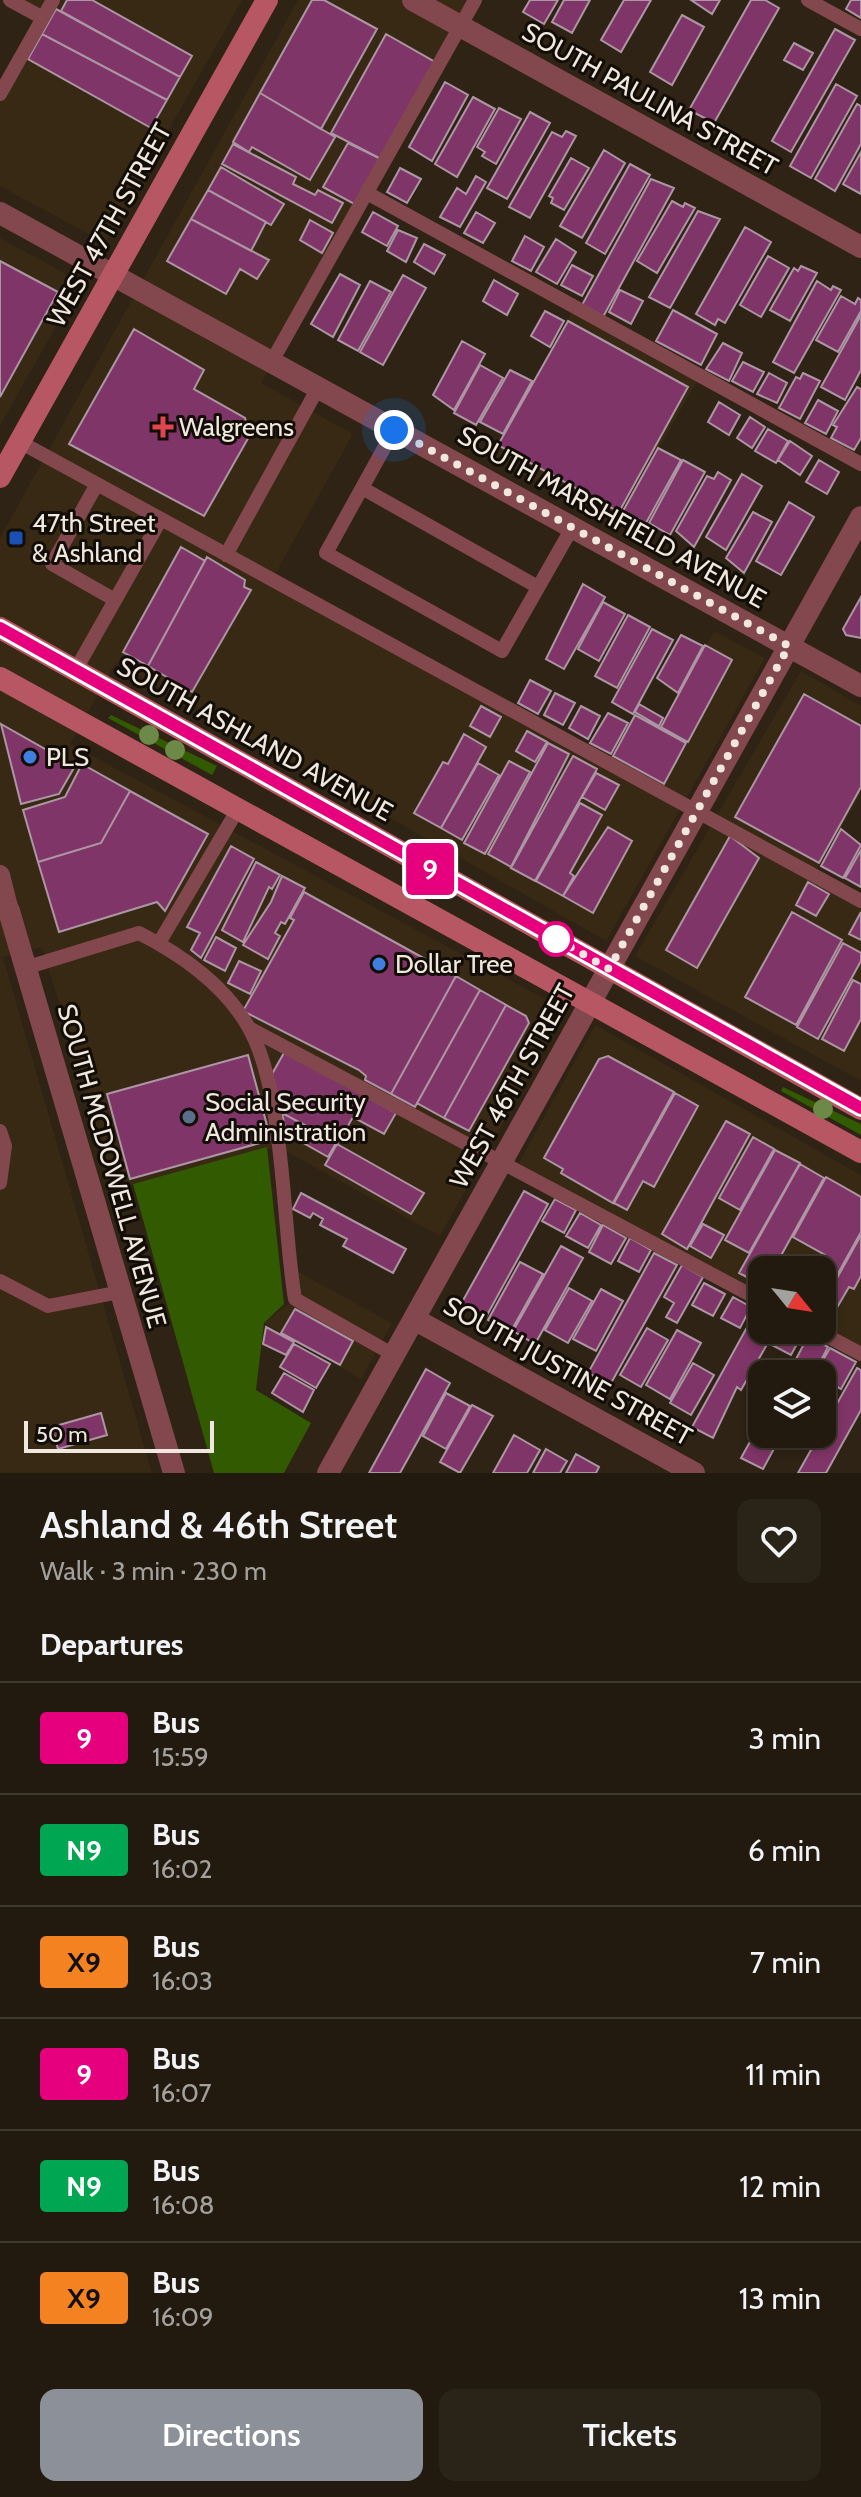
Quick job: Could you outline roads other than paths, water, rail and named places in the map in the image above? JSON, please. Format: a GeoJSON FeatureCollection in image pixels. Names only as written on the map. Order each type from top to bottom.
{"type":"FeatureCollection","features":[{"type":"Feature","properties":{"kind":"main road","name":"WEST 47TH STREET"},"geometry":{"type":"LineString","coordinates":[[0,477],[267,0]]}},
{"type":"Feature","properties":{"kind":"main road","name":"SOUTH ASHLAND AVENUE"},"geometry":{"type":"LineString","coordinates":[[0,628],[861,1109]]}},
{"type":"Feature","properties":{"kind":"main road"},"geometry":{"type":"LineString","coordinates":[[0,678],[861,1152]]}},
{"type":"Feature","properties":{"kind":"street","name":"SOUTH PAULINA STREET"},"geometry":{"type":"LineString","coordinates":[[413,0],[861,247]]}},
{"type":"Feature","properties":{"kind":"street","name":"SOUTH MARSHFIELD AVENUE"},"geometry":{"type":"LineString","coordinates":[[0,213],[861,686]]}},
{"type":"Feature","properties":{"kind":"street","name":"WEST 46TH STREET"},"geometry":{"type":"LineString","coordinates":[[328,1473],[861,517]]}},
{"type":"Feature","properties":{"kind":"street","name":"SOUTH MCDOWELL AVENUE"},"geometry":{"type":"LineString","coordinates":[[0,875],[5,912],[25,968],[174,1473]]}},
{"type":"Feature","properties":{"kind":"street","name":"SOUTH JUSTINE STREET"},"geometry":{"type":"LineString","coordinates":[[414,1319],[694,1473]]}},
{"type":"Feature","properties":{"kind":"lane"},"geometry":{"type":"LineString","coordinates":[[10,0],[43,18]]}},
{"type":"Feature","properties":{"kind":"lane"},"geometry":{"type":"LineString","coordinates":[[0,94],[53,0]]}},
{"type":"Feature","properties":{"kind":"lane"},"geometry":{"type":"LineString","coordinates":[[271,363],[475,0]]}},
{"type":"Feature","properties":{"kind":"lane"},"geometry":{"type":"LineString","coordinates":[[808,0],[861,29]]}},
{"type":"Feature","properties":{"kind":"lane"},"geometry":{"type":"LineString","coordinates":[[367,193],[861,464]]}},
{"type":"Feature","properties":{"kind":"lane"},"geometry":{"type":"LineString","coordinates":[[226,555],[318,388]]}},
{"type":"Feature","properties":{"kind":"lane"},"geometry":{"type":"LineString","coordinates":[[394,430],[326,553],[502,651],[572,528]]}},
{"type":"Feature","properties":{"kind":"lane"},"geometry":{"type":"LineString","coordinates":[[20,442],[861,901]]}},
{"type":"Feature","properties":{"kind":"lane"},"geometry":{"type":"LineString","coordinates":[[97,484],[52,564],[115,600]]}},
{"type":"Feature","properties":{"kind":"lane"},"geometry":{"type":"LineString","coordinates":[[362,488],[538,587]]}},
{"type":"Feature","properties":{"kind":"lane"},"geometry":{"type":"LineString","coordinates":[[75,671],[161,519]]}},
{"type":"Feature","properties":{"kind":"lane"},"geometry":{"type":"LineString","coordinates":[[159,943],[238,809]]}},
{"type":"Feature","properties":{"kind":"lane"},"geometry":{"type":"LineString","coordinates":[[25,968],[139,933],[182,955],[223,995],[249,1028],[266,1076],[276,1134],[295,1299],[394,1355]]}},
{"type":"Feature","properties":{"kind":"lane"},"geometry":{"type":"LineString","coordinates":[[249,1028],[748,1293]]}},
{"type":"Feature","properties":{"kind":"lane"},"geometry":{"type":"LineString","coordinates":[[0,1131],[5,1146],[0,1183]]}},
{"type":"Feature","properties":{"kind":"lane"},"geometry":{"type":"LineString","coordinates":[[0,1281],[48,1306],[120,1292]]}},
{"type":"Feature","properties":{"kind":"lane"},"geometry":{"type":"LineString","coordinates":[[836,1341],[861,1354]]}},
{"type":"Feature","properties":{"kind":"place","name":"Walgreens"},"geometry":{"type":"Point","coordinates":[163,427]}},
{"type":"Feature","properties":{"kind":"place","name":"47th Street & Ashland"},"geometry":{"type":"Point","coordinates":[16,538]}},
{"type":"Feature","properties":{"kind":"place","name":"PLS"},"geometry":{"type":"Point","coordinates":[30,757]}},
{"type":"Feature","properties":{"kind":"place","name":"Dollar Tree"},"geometry":{"type":"Point","coordinates":[379,964]}},
{"type":"Feature","properties":{"kind":"place","name":"Social Security Administration"},"geometry":{"type":"Point","coordinates":[189,1117]}}]}
